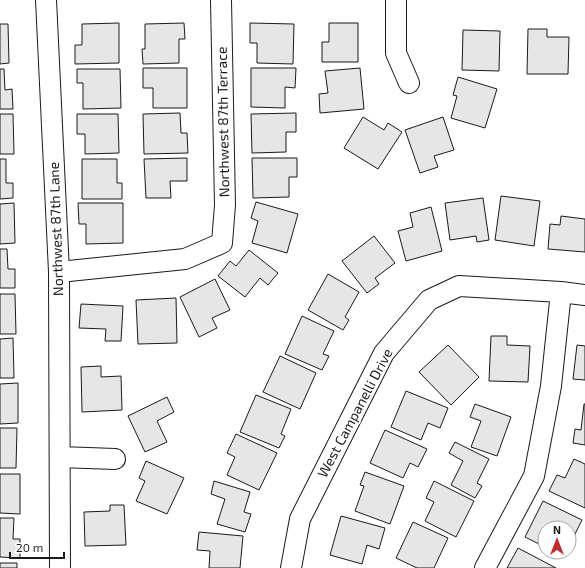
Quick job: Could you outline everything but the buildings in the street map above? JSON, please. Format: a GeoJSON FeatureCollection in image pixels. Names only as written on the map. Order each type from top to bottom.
{"type":"FeatureCollection","features":[{"type":"Feature","properties":{"kind":"street","name":"Northwest 87th Lane"},"geometry":{"type":"LineString","coordinates":[[46,0],[59,272],[60,568]]}},
{"type":"Feature","properties":{"kind":"street","name":"Northwest 87th Terrace"},"geometry":{"type":"LineString","coordinates":[[59,272],[185,259],[222,243],[225,205],[221,0]]}},
{"type":"Feature","properties":{"kind":"street"},"geometry":{"type":"LineString","coordinates":[[396,0],[396,53],[409,83]]}},
{"type":"Feature","properties":{"kind":"street","name":"West Campanelli Drive"},"geometry":{"type":"LineString","coordinates":[[291,568],[300,519],[384,353],[429,300],[459,286],[561,292]]}},
{"type":"Feature","properties":{"kind":"street"},"geometry":{"type":"LineString","coordinates":[[485,568],[534,476],[551,386],[561,292],[585,295]]}},
{"type":"Feature","properties":{"kind":"street"},"geometry":{"type":"LineString","coordinates":[[60,457],[115,458]]}}]}
